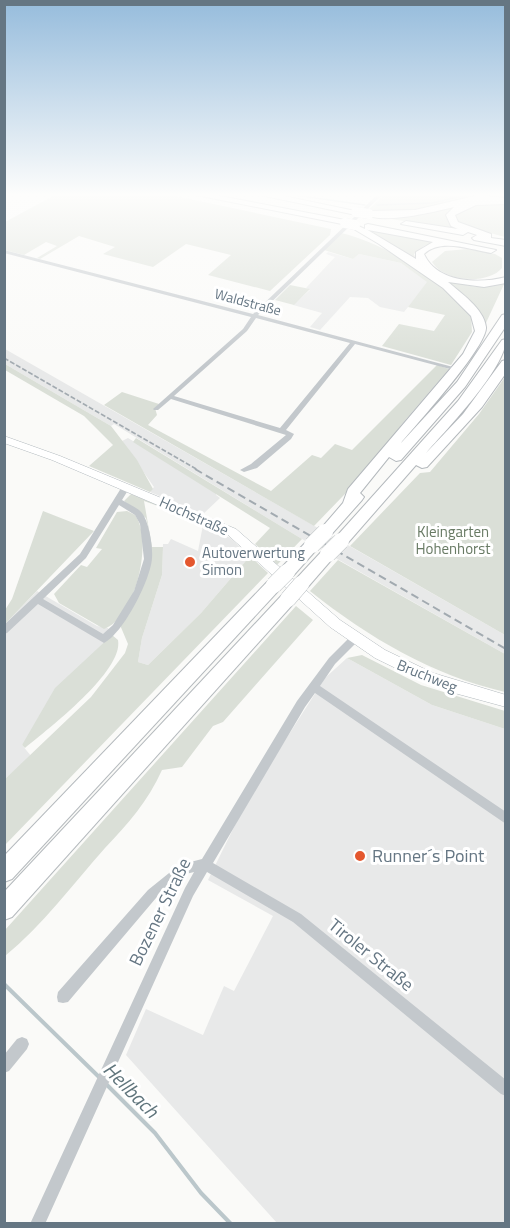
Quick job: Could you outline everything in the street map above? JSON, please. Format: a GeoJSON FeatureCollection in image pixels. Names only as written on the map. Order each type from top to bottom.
{"type":"FeatureCollection","features":[{"type":"Feature","properties":{"kind":"highway"},"geometry":{"type":"LineString","coordinates":[[350,505],[353,492],[467,356],[479,336],[481,327],[478,317],[466,300],[398,252]]}},
{"type":"Feature","properties":{"kind":"highway"},"geometry":{"type":"LineString","coordinates":[[421,252],[419,254],[424,264],[456,282],[484,285],[506,280]]}},
{"type":"Feature","properties":{"kind":"highway"},"geometry":{"type":"LineString","coordinates":[[4,872],[283,585],[301,584],[368,511],[462,404],[500,339],[505,312]]}},
{"type":"Feature","properties":{"kind":"highway"},"geometry":{"type":"LineString","coordinates":[[4,909],[283,585],[312,545],[439,411],[500,339]]}},
{"type":"Feature","properties":{"kind":"highway"},"geometry":{"type":"LineString","coordinates":[[368,511],[379,507],[444,444],[502,376],[506,363]]}},
{"type":"Feature","properties":{"kind":"street","name":"Waldstraße"},"geometry":{"type":"LineString","coordinates":[[9,252],[450,367]]}},
{"type":"Feature","properties":{"kind":"street"},"geometry":{"type":"LineString","coordinates":[[156,409],[245,330],[255,316],[321,252]]}},
{"type":"Feature","properties":{"kind":"street"},"geometry":{"type":"LineString","coordinates":[[282,431],[354,342]]}},
{"type":"Feature","properties":{"kind":"street"},"geometry":{"type":"LineString","coordinates":[[170,397],[290,434],[254,466],[244,470]]}},
{"type":"Feature","properties":{"kind":"street","name":"Hochstraße"},"geometry":{"type":"LineString","coordinates":[[4,439],[126,487],[238,537],[312,606],[354,639]]}},
{"type":"Feature","properties":{"kind":"street"},"geometry":{"type":"LineString","coordinates":[[4,631],[39,601],[83,556],[126,487]]}},
{"type":"Feature","properties":{"kind":"street"},"geometry":{"type":"LineString","coordinates":[[39,601],[104,639],[116,627],[138,591],[148,560],[144,524],[138,513],[117,501]]}},
{"type":"Feature","properties":{"kind":"street","name":"Bozener Straße"},"geometry":{"type":"LineString","coordinates":[[37,1224],[189,892],[204,864],[301,704],[332,662],[354,639]]}},
{"type":"Feature","properties":{"kind":"street","name":"Bruchweg"},"geometry":{"type":"LineString","coordinates":[[354,639],[401,667],[441,684],[506,701]]}},
{"type":"Feature","properties":{"kind":"street"},"geometry":{"type":"LineString","coordinates":[[314,687],[506,819]]}},
{"type":"Feature","properties":{"kind":"street"},"geometry":{"type":"LineString","coordinates":[[63,997],[152,894],[183,869],[204,864]]}},
{"type":"Feature","properties":{"kind":"street","name":"Tiroler Straße"},"geometry":{"type":"LineString","coordinates":[[204,864],[297,918],[506,1089]]}},
{"type":"Feature","properties":{"kind":"street"},"geometry":{"type":"LineString","coordinates":[[4,1066],[22,1044]]}},
{"type":"Feature","properties":{"kind":"shaded area"},"geometry":{"type":"Polygon","coordinates":[[[329,252],[353,259],[359,254],[401,263],[428,282],[404,312],[380,307],[368,298],[350,297],[320,330],[310,327],[322,313],[293,305],[310,290],[306,288],[335,257],[326,254],[329,252]]]}},
{"type":"Feature","properties":{"kind":"shaded area"},"geometry":{"type":"Polygon","coordinates":[[[5,349],[505,635],[505,654],[302,539],[114,424],[111,426],[5,364],[5,349]]]}},
{"type":"Feature","properties":{"kind":"shaded area"},"geometry":{"type":"Polygon","coordinates":[[[128,438],[216,492],[220,498],[203,514],[150,492],[154,487],[122,441],[128,438]]]}},
{"type":"Feature","properties":{"kind":"shaded area"},"geometry":{"type":"Polygon","coordinates":[[[203,525],[229,537],[250,556],[201,613],[148,665],[138,662],[142,638],[162,575],[163,544],[168,544],[171,539],[198,551],[203,525]]]}},
{"type":"Feature","properties":{"kind":"shaded area"},"geometry":{"type":"Polygon","coordinates":[[[37,591],[97,626],[108,628],[112,635],[22,745],[31,756],[5,779],[5,624],[37,591]]]}},
{"type":"Feature","properties":{"kind":"shaded area"},"geometry":{"type":"Polygon","coordinates":[[[347,658],[432,705],[505,729],[505,1223],[277,1223],[126,1055],[146,1009],[203,1035],[224,986],[234,991],[273,916],[208,880],[239,817],[277,753],[325,678],[347,658]]]}},
{"type":"Feature","properties":{"kind":"green space"},"geometry":{"type":"Polygon","coordinates":[[[46,252],[51,252],[40,259],[37,258],[46,252]]]}},
{"type":"Feature","properties":{"kind":"green space"},"geometry":{"type":"Polygon","coordinates":[[[106,252],[174,252],[153,267],[103,254],[106,252]]]}},
{"type":"Feature","properties":{"kind":"green space"},"geometry":{"type":"Polygon","coordinates":[[[220,252],[311,252],[270,291],[208,275],[231,255],[220,252]]]}},
{"type":"Feature","properties":{"kind":"green space"},"geometry":{"type":"Polygon","coordinates":[[[331,252],[390,252],[428,276],[471,314],[472,332],[451,365],[382,346],[399,324],[434,331],[445,315],[408,307],[427,282],[401,263],[359,254],[353,259],[331,252]]]}},
{"type":"Feature","properties":{"kind":"green space"},"geometry":{"type":"Polygon","coordinates":[[[400,252],[416,252],[414,254],[416,260],[458,283],[481,287],[505,282],[485,325],[481,315],[400,252]]]}},
{"type":"Feature","properties":{"kind":"green space"},"geometry":{"type":"Polygon","coordinates":[[[443,252],[486,252],[502,258],[502,268],[487,277],[466,279],[446,274],[432,262],[443,252]]]}},
{"type":"Feature","properties":{"kind":"green space"},"geometry":{"type":"Polygon","coordinates":[[[290,285],[310,289],[294,305],[275,300],[290,285]]]}},
{"type":"Feature","properties":{"kind":"green space"},"geometry":{"type":"Polygon","coordinates":[[[5,364],[111,426],[137,460],[153,489],[150,492],[89,466],[113,445],[84,416],[5,370],[5,364]]]}},
{"type":"Feature","properties":{"kind":"green space"},"geometry":{"type":"Polygon","coordinates":[[[437,365],[449,369],[402,424],[371,467],[314,526],[104,405],[122,392],[159,404],[155,408],[157,415],[148,425],[271,491],[312,455],[321,458],[335,444],[352,450],[437,365]]]}},
{"type":"Feature","properties":{"kind":"green space","name":"Kleingarten Hohenhorst"},"geometry":{"type":"Polygon","coordinates":[[[505,377],[505,635],[350,546],[420,473],[430,472],[479,414],[505,377]]]}},
{"type":"Feature","properties":{"kind":"green space"},"geometry":{"type":"Polygon","coordinates":[[[136,438],[302,539],[277,565],[255,544],[270,528],[133,442],[136,438]]]}},
{"type":"Feature","properties":{"kind":"green space"},"geometry":{"type":"Polygon","coordinates":[[[131,494],[172,511],[144,501],[152,547],[163,547],[162,575],[142,638],[138,662],[148,665],[201,613],[250,556],[268,573],[5,845],[5,779],[91,697],[125,653],[128,644],[120,625],[146,575],[150,547],[146,518],[124,501],[131,494]]]}},
{"type":"Feature","properties":{"kind":"green space"},"geometry":{"type":"Polygon","coordinates":[[[43,511],[94,531],[5,624],[5,610],[12,599],[43,511]]]}},
{"type":"Feature","properties":{"kind":"green space"},"geometry":{"type":"Polygon","coordinates":[[[127,511],[135,515],[140,527],[143,542],[142,560],[138,578],[125,611],[115,622],[104,629],[59,603],[54,594],[81,565],[87,567],[102,549],[96,548],[117,512],[127,511]]]}},
{"type":"Feature","properties":{"kind":"green space"},"geometry":{"type":"Polygon","coordinates":[[[338,560],[505,654],[505,692],[452,676],[402,653],[355,624],[310,591],[338,560]]]}},
{"type":"Feature","properties":{"kind":"green space"},"geometry":{"type":"Polygon","coordinates":[[[296,606],[313,620],[223,722],[213,726],[182,767],[162,770],[144,802],[129,821],[45,918],[5,956],[5,930],[296,606]]]}},
{"type":"Feature","properties":{"kind":"green space"},"geometry":{"type":"Polygon","coordinates":[[[112,635],[118,640],[117,653],[97,683],[66,714],[25,748],[22,745],[55,688],[112,635]]]}},
{"type":"Feature","properties":{"kind":"green space"},"geometry":{"type":"Polygon","coordinates":[[[362,655],[421,685],[505,711],[505,729],[432,705],[347,658],[362,655]]]}},
{"type":"Feature","properties":{"kind":"waterway","name":"Hellbach"},"geometry":{"type":"LineString","coordinates":[[4,984],[99,1077]]}},
{"type":"Feature","properties":{"kind":"waterway","name":"Hellbach"},"geometry":{"type":"LineString","coordinates":[[107,1085],[155,1133],[201,1193],[231,1224]]}},
{"type":"Feature","properties":{"kind":"railway"},"geometry":{"type":"LineString","coordinates":[[4,358],[198,470]]}},
{"type":"Feature","properties":{"kind":"railway"},"geometry":{"type":"LineString","coordinates":[[195,469],[506,649]]}},
{"type":"Feature","properties":{"kind":"place","name":"Autoverwertung Simon"},"geometry":{"type":"Point","coordinates":[190,562]}},
{"type":"Feature","properties":{"kind":"place","name":"Runner´s Point"},"geometry":{"type":"Point","coordinates":[360,856]}}]}
